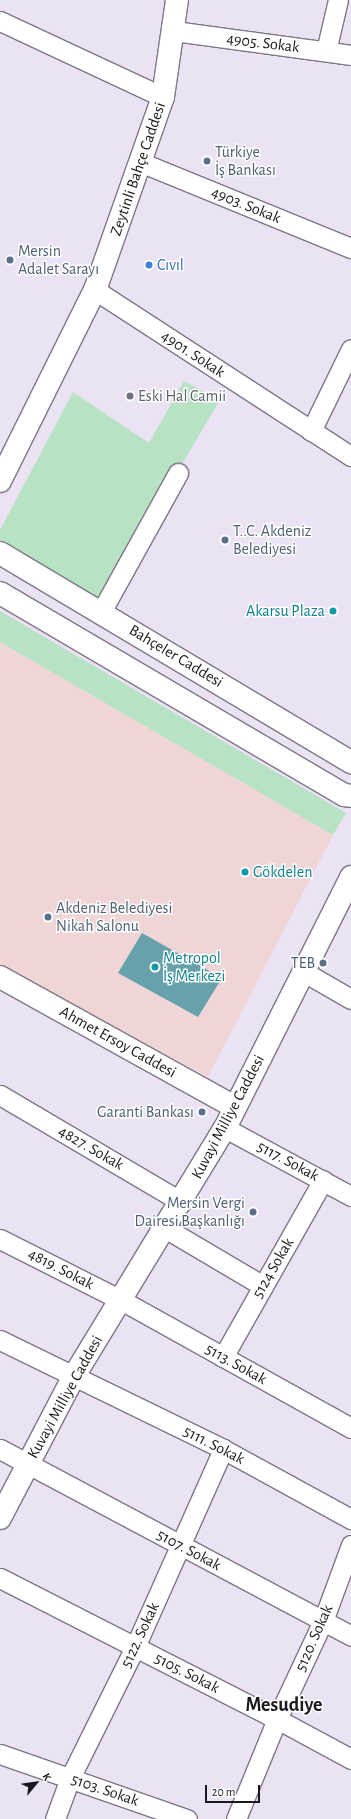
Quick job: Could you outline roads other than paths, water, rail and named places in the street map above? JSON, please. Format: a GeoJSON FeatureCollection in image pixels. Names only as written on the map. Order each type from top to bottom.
{"type":"FeatureCollection","features":[{"type":"Feature","properties":{"kind":"street","name":"Zeytinli Bahçe Caddesi"},"geometry":{"type":"LineString","coordinates":[[0,481],[95,290],[163,96],[178,0]]}},
{"type":"Feature","properties":{"kind":"street"},"geometry":{"type":"LineString","coordinates":[[326,51],[338,0]]}},
{"type":"Feature","properties":{"kind":"street"},"geometry":{"type":"LineString","coordinates":[[0,21],[163,96]]}},
{"type":"Feature","properties":{"kind":"street","name":"4905. Sokak"},"geometry":{"type":"LineString","coordinates":[[174,31],[351,55]]}},
{"type":"Feature","properties":{"kind":"street","name":"4903. Sokak"},"geometry":{"type":"LineString","coordinates":[[140,162],[351,248]]}},
{"type":"Feature","properties":{"kind":"street","name":"4901. Sokak"},"geometry":{"type":"LineString","coordinates":[[95,290],[351,456]]}},
{"type":"Feature","properties":{"kind":"street"},"geometry":{"type":"LineString","coordinates":[[311,430],[351,349]]}},
{"type":"Feature","properties":{"kind":"street"},"geometry":{"type":"LineString","coordinates":[[101,612],[178,474]]}},
{"type":"Feature","properties":{"kind":"street","name":"Bahçeler Caddesi"},"geometry":{"type":"LineString","coordinates":[[0,553],[351,762]]}},
{"type":"Feature","properties":{"kind":"street"},"geometry":{"type":"LineString","coordinates":[[0,593],[349,797]]}},
{"type":"Feature","properties":{"kind":"street","name":"Kuvayi Milliye Caddesi"},"geometry":{"type":"LineString","coordinates":[[0,1518],[74,1376],[182,1202],[225,1128],[351,877]]}},
{"type":"Feature","properties":{"kind":"street"},"geometry":{"type":"LineString","coordinates":[[304,972],[351,999]]}},
{"type":"Feature","properties":{"kind":"street","name":"Ahmet Ersoy Caddesi"},"geometry":{"type":"LineString","coordinates":[[0,977],[235,1107]]}},
{"type":"Feature","properties":{"kind":"street","name":"4827. Sokak"},"geometry":{"type":"LineString","coordinates":[[0,1095],[182,1202]]}},
{"type":"Feature","properties":{"kind":"street","name":"5117. Sokak"},"geometry":{"type":"LineString","coordinates":[[225,1128],[351,1196]]}},
{"type":"Feature","properties":{"kind":"street","name":"5124 Sokak"},"geometry":{"type":"LineString","coordinates":[[223,1357],[323,1180]]}},
{"type":"Feature","properties":{"kind":"street"},"geometry":{"type":"LineString","coordinates":[[165,1228],[263,1286]]}},
{"type":"Feature","properties":{"kind":"street","name":"4819. Sokak"},"geometry":{"type":"LineString","coordinates":[[0,1239],[121,1300]]}},
{"type":"Feature","properties":{"kind":"street","name":"5113. Sokak"},"geometry":{"type":"LineString","coordinates":[[121,1300],[351,1428]]}},
{"type":"Feature","properties":{"kind":"street","name":"5111. Sokak"},"geometry":{"type":"LineString","coordinates":[[0,1340],[223,1449],[351,1519]]}},
{"type":"Feature","properties":{"kind":"street","name":"5122. Sokak"},"geometry":{"type":"LineString","coordinates":[[55,1819],[70,1778],[135,1647],[223,1449]]}},
{"type":"Feature","properties":{"kind":"street","name":"5107. Sokak"},"geometry":{"type":"LineString","coordinates":[[0,1450],[28,1462],[180,1546],[351,1636]]}},
{"type":"Feature","properties":{"kind":"street","name":"5120. Sokak"},"geometry":{"type":"LineString","coordinates":[[236,1819],[277,1719],[322,1621],[351,1545]]}},
{"type":"Feature","properties":{"kind":"street","name":"5105. Sokak"},"geometry":{"type":"LineString","coordinates":[[0,1578],[277,1719],[351,1759]]}},
{"type":"Feature","properties":{"kind":"street","name":"5103. Sokak"},"geometry":{"type":"LineString","coordinates":[[0,1754],[187,1819]]}},
{"type":"Feature","properties":{"kind":"water"},"geometry":{"type":"Polygon","coordinates":[[[142,933],[222,978],[198,1017],[118,973],[142,933]]]}},
{"type":"Feature","properties":{"kind":"place","name":"Türkiye İş Bankası"},"geometry":{"type":"Point","coordinates":[207,161]}},
{"type":"Feature","properties":{"kind":"place","name":"Mersin Adalet Sarayı"},"geometry":{"type":"Point","coordinates":[10,260]}},
{"type":"Feature","properties":{"kind":"place","name":"Cıvıl"},"geometry":{"type":"Point","coordinates":[149,265]}},
{"type":"Feature","properties":{"kind":"place","name":"Eski Hal Camii"},"geometry":{"type":"Point","coordinates":[130,396]}},
{"type":"Feature","properties":{"kind":"place","name":"T..C. Akdeniz Belediyesi"},"geometry":{"type":"Point","coordinates":[225,540]}},
{"type":"Feature","properties":{"kind":"place","name":"Akarsu Plaza"},"geometry":{"type":"Point","coordinates":[333,611]}},
{"type":"Feature","properties":{"kind":"place","name":"Gökdelen"},"geometry":{"type":"Point","coordinates":[245,872]}},
{"type":"Feature","properties":{"kind":"place","name":"Akdeniz Belediyesi Nikah Salonu"},"geometry":{"type":"Point","coordinates":[48,917]}},
{"type":"Feature","properties":{"kind":"place","name":"TEB"},"geometry":{"type":"Point","coordinates":[323,963]}},
{"type":"Feature","properties":{"kind":"place","name":"Metropol İş Merkezi"},"geometry":{"type":"Point","coordinates":[155,967]}},
{"type":"Feature","properties":{"kind":"place","name":"Garanti Bankası"},"geometry":{"type":"Point","coordinates":[202,1112]}},
{"type":"Feature","properties":{"kind":"place","name":"Mersin Vergi Dairesi Başkanlığı"},"geometry":{"type":"Point","coordinates":[253,1212]}},
{"type":"Feature","properties":{"kind":"district","name":"Mesudiye"},"geometry":{"type":"Point","coordinates":[284,1705]}}]}
